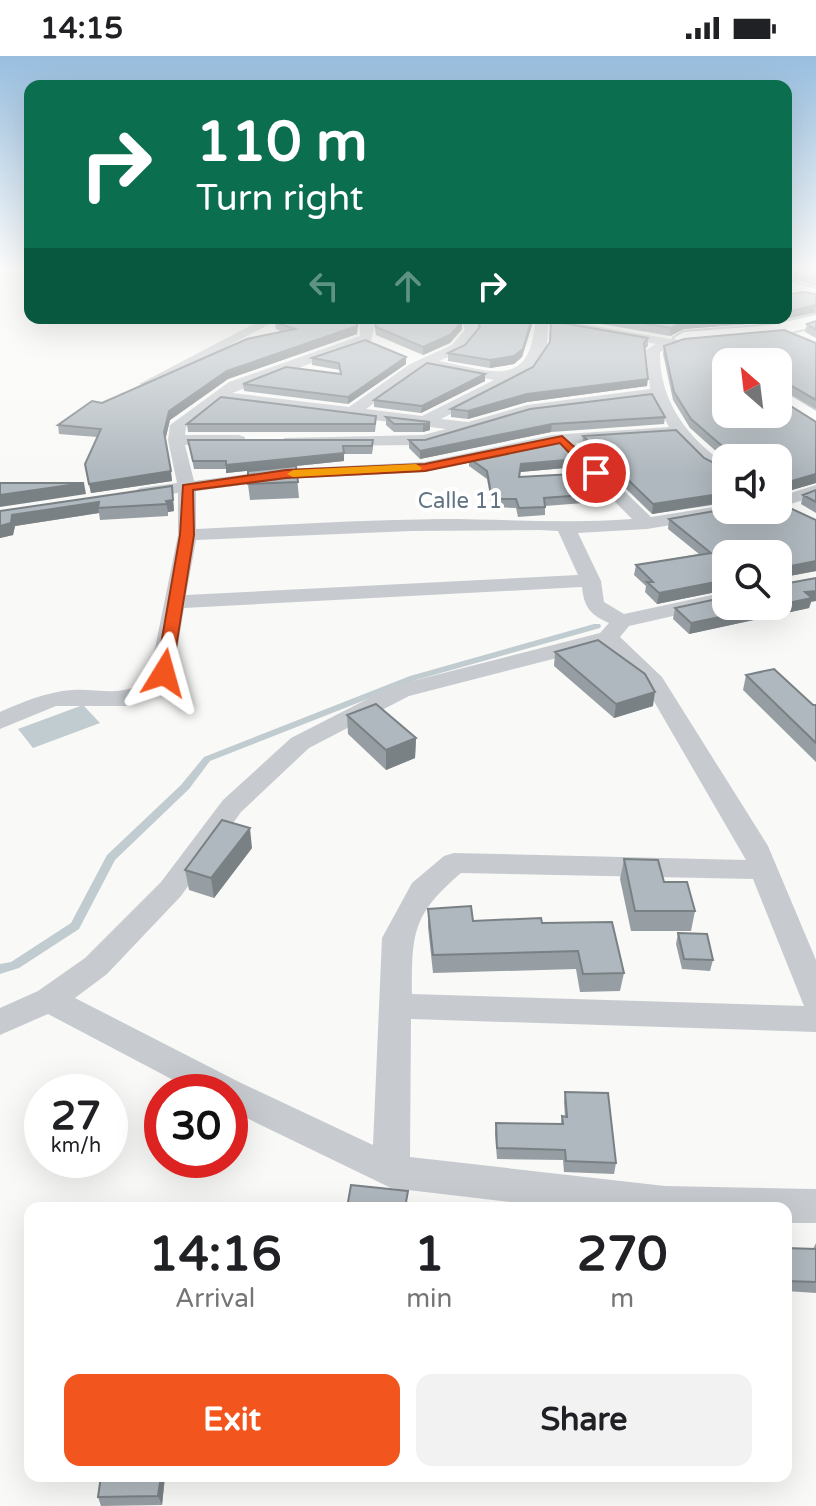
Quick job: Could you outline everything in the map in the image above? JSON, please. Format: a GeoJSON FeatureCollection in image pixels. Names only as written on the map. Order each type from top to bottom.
{"type":"FeatureCollection","features":[{"type":"Feature","properties":{"kind":"street"},"geometry":{"type":"LineString","coordinates":[[146,384],[235,339]]}},
{"type":"Feature","properties":{"kind":"street"},"geometry":{"type":"LineString","coordinates":[[0,722],[47,701],[73,697],[120,701],[144,696],[164,673],[187,535],[187,487],[176,440],[178,425],[217,396],[253,377],[373,342],[372,339]]}},
{"type":"Feature","properties":{"kind":"street"},"geometry":{"type":"LineString","coordinates":[[355,410],[389,384],[467,339]]}},
{"type":"Feature","properties":{"kind":"street"},"geometry":{"type":"LineString","coordinates":[[427,420],[526,369],[535,359],[535,339]]}},
{"type":"Feature","properties":{"kind":"street"},"geometry":{"type":"LineString","coordinates":[[667,339],[712,354]]}},
{"type":"Feature","properties":{"kind":"street"},"geometry":{"type":"LineString","coordinates":[[688,339],[653,350],[655,393],[680,431],[712,463]]}},
{"type":"Feature","properties":{"kind":"street"},"geometry":{"type":"LineString","coordinates":[[404,356],[509,378]]}},
{"type":"Feature","properties":{"kind":"street"},"geometry":{"type":"LineString","coordinates":[[285,368],[310,372]]}},
{"type":"Feature","properties":{"kind":"street"},"geometry":{"type":"LineString","coordinates":[[302,405],[288,420],[279,441],[397,441],[442,436],[527,410],[655,393]]}},
{"type":"Feature","properties":{"kind":"street"},"geometry":{"type":"LineString","coordinates":[[477,394],[527,410]]}},
{"type":"Feature","properties":{"kind":"street"},"geometry":{"type":"LineString","coordinates":[[217,396],[355,410],[468,426]]}},
{"type":"Feature","properties":{"kind":"street"},"geometry":{"type":"LineString","coordinates":[[792,404],[816,422]]}},
{"type":"Feature","properties":{"kind":"street"},"geometry":{"type":"LineString","coordinates":[[116,496],[286,474],[425,467],[562,439],[680,431]]}},
{"type":"Feature","properties":{"kind":"street"},"geometry":{"type":"LineString","coordinates":[[562,439],[647,523]]}},
{"type":"Feature","properties":{"kind":"street"},"geometry":{"type":"LineString","coordinates":[[176,440],[250,440]]}},
{"type":"Feature","properties":{"kind":"street"},"geometry":{"type":"LineString","coordinates":[[397,441],[398,468]]}},
{"type":"Feature","properties":{"kind":"street"},"geometry":{"type":"LineString","coordinates":[[565,476],[596,473]]}},
{"type":"Feature","properties":{"kind":"street"},"geometry":{"type":"LineString","coordinates":[[792,498],[816,490]]}},
{"type":"Feature","properties":{"kind":"street"},"geometry":{"type":"LineString","coordinates":[[792,510],[807,517]]}},
{"type":"Feature","properties":{"kind":"street","name":"Calle 11"},"geometry":{"type":"LineString","coordinates":[[187,535],[412,525],[540,524],[566,528],[647,523],[712,513]]}},
{"type":"Feature","properties":{"kind":"street"},"geometry":{"type":"LineString","coordinates":[[566,528],[591,581],[594,603],[654,682],[754,846],[816,998]]}},
{"type":"Feature","properties":{"kind":"street"},"geometry":{"type":"LineString","coordinates":[[175,602],[454,585],[591,581]]}},
{"type":"Feature","properties":{"kind":"street"},"geometry":{"type":"LineString","coordinates":[[0,1022],[49,1000],[96,966],[147,915],[232,806],[300,743],[401,691],[712,602]]}},
{"type":"Feature","properties":{"kind":"street"},"geometry":{"type":"LineString","coordinates":[[391,1171],[397,938],[422,890],[454,863],[764,870]]}},
{"type":"Feature","properties":{"kind":"street"},"geometry":{"type":"LineString","coordinates":[[49,1000],[191,1074]]}},
{"type":"Feature","properties":{"kind":"street"},"geometry":{"type":"LineString","coordinates":[[397,1006],[816,1019]]}},
{"type":"Feature","properties":{"kind":"street"},"geometry":{"type":"LineString","coordinates":[[248,1103],[391,1171],[656,1202]]}},
{"type":"Feature","properties":{"kind":"street"},"geometry":{"type":"LineString","coordinates":[[792,1206],[816,1206]]}},
{"type":"Feature","properties":{"kind":"shaded area"},"geometry":{"type":"Polygon","coordinates":[[[83,705],[100,723],[33,748],[18,729],[83,705]]]}},
{"type":"Feature","properties":{"kind":"building"},"geometry":{"type":"Polygon","coordinates":[[[247,339],[320,339],[227,371],[169,411],[164,432],[171,471],[89,484],[85,464],[101,429],[58,425],[92,401],[102,403],[247,339]]]}},
{"type":"Feature","properties":{"kind":"building"},"geometry":{"type":"Polygon","coordinates":[[[403,339],[442,339],[423,347],[403,339]]]}},
{"type":"Feature","properties":{"kind":"building"},"geometry":{"type":"Polygon","coordinates":[[[470,339],[526,339],[523,349],[514,356],[490,360],[448,353],[465,345],[470,339]]]}},
{"type":"Feature","properties":{"kind":"building"},"geometry":{"type":"Polygon","coordinates":[[[550,339],[647,339],[644,343],[648,379],[527,394],[468,411],[451,409],[533,367],[550,339]]]}},
{"type":"Feature","properties":{"kind":"building"},"geometry":{"type":"Polygon","coordinates":[[[688,339],[805,339],[816,343],[816,400],[792,386],[792,348],[712,348],[712,428],[792,428],[792,407],[816,422],[816,474],[792,481],[792,444],[720,444],[691,419],[674,392],[664,346],[688,339]]]}},
{"type":"Feature","properties":{"kind":"building"},"geometry":{"type":"Polygon","coordinates":[[[365,340],[406,357],[348,397],[243,384],[286,367],[341,374],[339,363],[312,358],[365,340]]]}},
{"type":"Feature","properties":{"kind":"building"},"geometry":{"type":"Polygon","coordinates":[[[427,363],[485,374],[422,406],[374,400],[427,363]]]}},
{"type":"Feature","properties":{"kind":"building"},"geometry":{"type":"Polygon","coordinates":[[[652,394],[665,417],[552,424],[420,451],[409,440],[425,440],[530,409],[652,394]]]}},
{"type":"Feature","properties":{"kind":"building"},"geometry":{"type":"Polygon","coordinates":[[[221,397],[376,416],[375,424],[187,424],[221,397]]]}},
{"type":"Feature","properties":{"kind":"building"},"geometry":{"type":"Polygon","coordinates":[[[386,417],[430,422],[394,424],[386,417]]]}},
{"type":"Feature","properties":{"kind":"building"},"geometry":{"type":"Polygon","coordinates":[[[676,430],[712,462],[712,495],[653,504],[583,436],[676,430]]]}},
{"type":"Feature","properties":{"kind":"building"},"geometry":{"type":"Polygon","coordinates":[[[188,440],[373,440],[372,446],[343,446],[344,453],[226,465],[226,461],[193,461],[188,440]]]}},
{"type":"Feature","properties":{"kind":"building"},"geometry":{"type":"Polygon","coordinates":[[[558,440],[577,459],[521,464],[519,477],[592,473],[611,493],[544,498],[545,507],[519,508],[516,499],[492,499],[487,471],[469,458],[558,440]]]}},
{"type":"Feature","properties":{"kind":"building"},"geometry":{"type":"Polygon","coordinates":[[[296,466],[298,482],[248,484],[248,471],[296,466]]]}},
{"type":"Feature","properties":{"kind":"building"},"geometry":{"type":"Polygon","coordinates":[[[0,483],[84,483],[0,495],[0,483]]]}},
{"type":"Feature","properties":{"kind":"building"},"geometry":{"type":"Polygon","coordinates":[[[172,486],[173,500],[166,501],[167,504],[98,508],[99,502],[12,515],[11,523],[0,526],[0,511],[172,486]]]}},
{"type":"Feature","properties":{"kind":"building"},"geometry":{"type":"Polygon","coordinates":[[[816,490],[816,502],[803,495],[816,490]]]}},
{"type":"Feature","properties":{"kind":"building"},"geometry":{"type":"Polygon","coordinates":[[[792,509],[816,520],[816,561],[792,566],[792,540],[712,540],[712,583],[659,593],[636,565],[711,553],[669,519],[712,511],[712,524],[792,524],[792,509]]]}},
{"type":"Feature","properties":{"kind":"building"},"geometry":{"type":"Polygon","coordinates":[[[816,578],[816,591],[805,592],[812,598],[792,602],[792,582],[816,578]]]}},
{"type":"Feature","properties":{"kind":"building"},"geometry":{"type":"Polygon","coordinates":[[[712,600],[712,619],[691,623],[675,608],[712,600]]]}},
{"type":"Feature","properties":{"kind":"building"},"geometry":{"type":"Polygon","coordinates":[[[598,640],[645,674],[655,692],[616,704],[555,652],[598,640]]]}},
{"type":"Feature","properties":{"kind":"building"},"geometry":{"type":"Polygon","coordinates":[[[774,669],[816,705],[816,743],[746,675],[774,669]]]}},
{"type":"Feature","properties":{"kind":"building"},"geometry":{"type":"Polygon","coordinates":[[[376,704],[416,738],[386,750],[347,715],[376,704]]]}},
{"type":"Feature","properties":{"kind":"building"},"geometry":{"type":"Polygon","coordinates":[[[222,820],[250,828],[211,878],[185,870],[222,820]]]}},
{"type":"Feature","properties":{"kind":"building"},"geometry":{"type":"Polygon","coordinates":[[[624,859],[658,860],[664,882],[687,882],[695,911],[635,911],[624,859]]]}},
{"type":"Feature","properties":{"kind":"building"},"geometry":{"type":"Polygon","coordinates":[[[471,906],[473,921],[541,918],[542,923],[612,922],[624,973],[583,974],[578,951],[433,955],[428,909],[471,906]]]}},
{"type":"Feature","properties":{"kind":"building"},"geometry":{"type":"Polygon","coordinates":[[[678,933],[707,934],[713,960],[684,959],[678,933]]]}},
{"type":"Feature","properties":{"kind":"building"},"geometry":{"type":"Polygon","coordinates":[[[565,1092],[608,1093],[616,1163],[566,1161],[565,1150],[497,1148],[496,1123],[563,1124],[562,1116],[567,1117],[565,1092]]]}},
{"type":"Feature","properties":{"kind":"building"},"geometry":{"type":"Polygon","coordinates":[[[351,1185],[408,1191],[406,1202],[348,1202],[351,1185]]]}},
{"type":"Feature","properties":{"kind":"building"},"geometry":{"type":"Polygon","coordinates":[[[792,1248],[816,1249],[816,1282],[792,1281],[792,1248]]]}},
{"type":"Feature","properties":{"kind":"building"},"geometry":{"type":"Polygon","coordinates":[[[100,1482],[160,1482],[158,1496],[98,1497],[100,1482]]]}},
{"type":"Feature","properties":{"kind":"waterway"},"geometry":{"type":"LineString","coordinates":[[0,969],[15,965],[75,926],[111,858],[185,787],[207,759],[413,678],[597,626]]}},
{"type":"Feature","properties":{"kind":"slow traffic"},"geometry":{"type":"LineString","coordinates":[[293,474],[416,468]]}},
{"type":"Feature","properties":{"kind":"route"},"geometry":{"type":"LineString","coordinates":[[164,673],[187,535],[187,487],[286,474],[425,467],[562,439],[596,473]]}}]}
